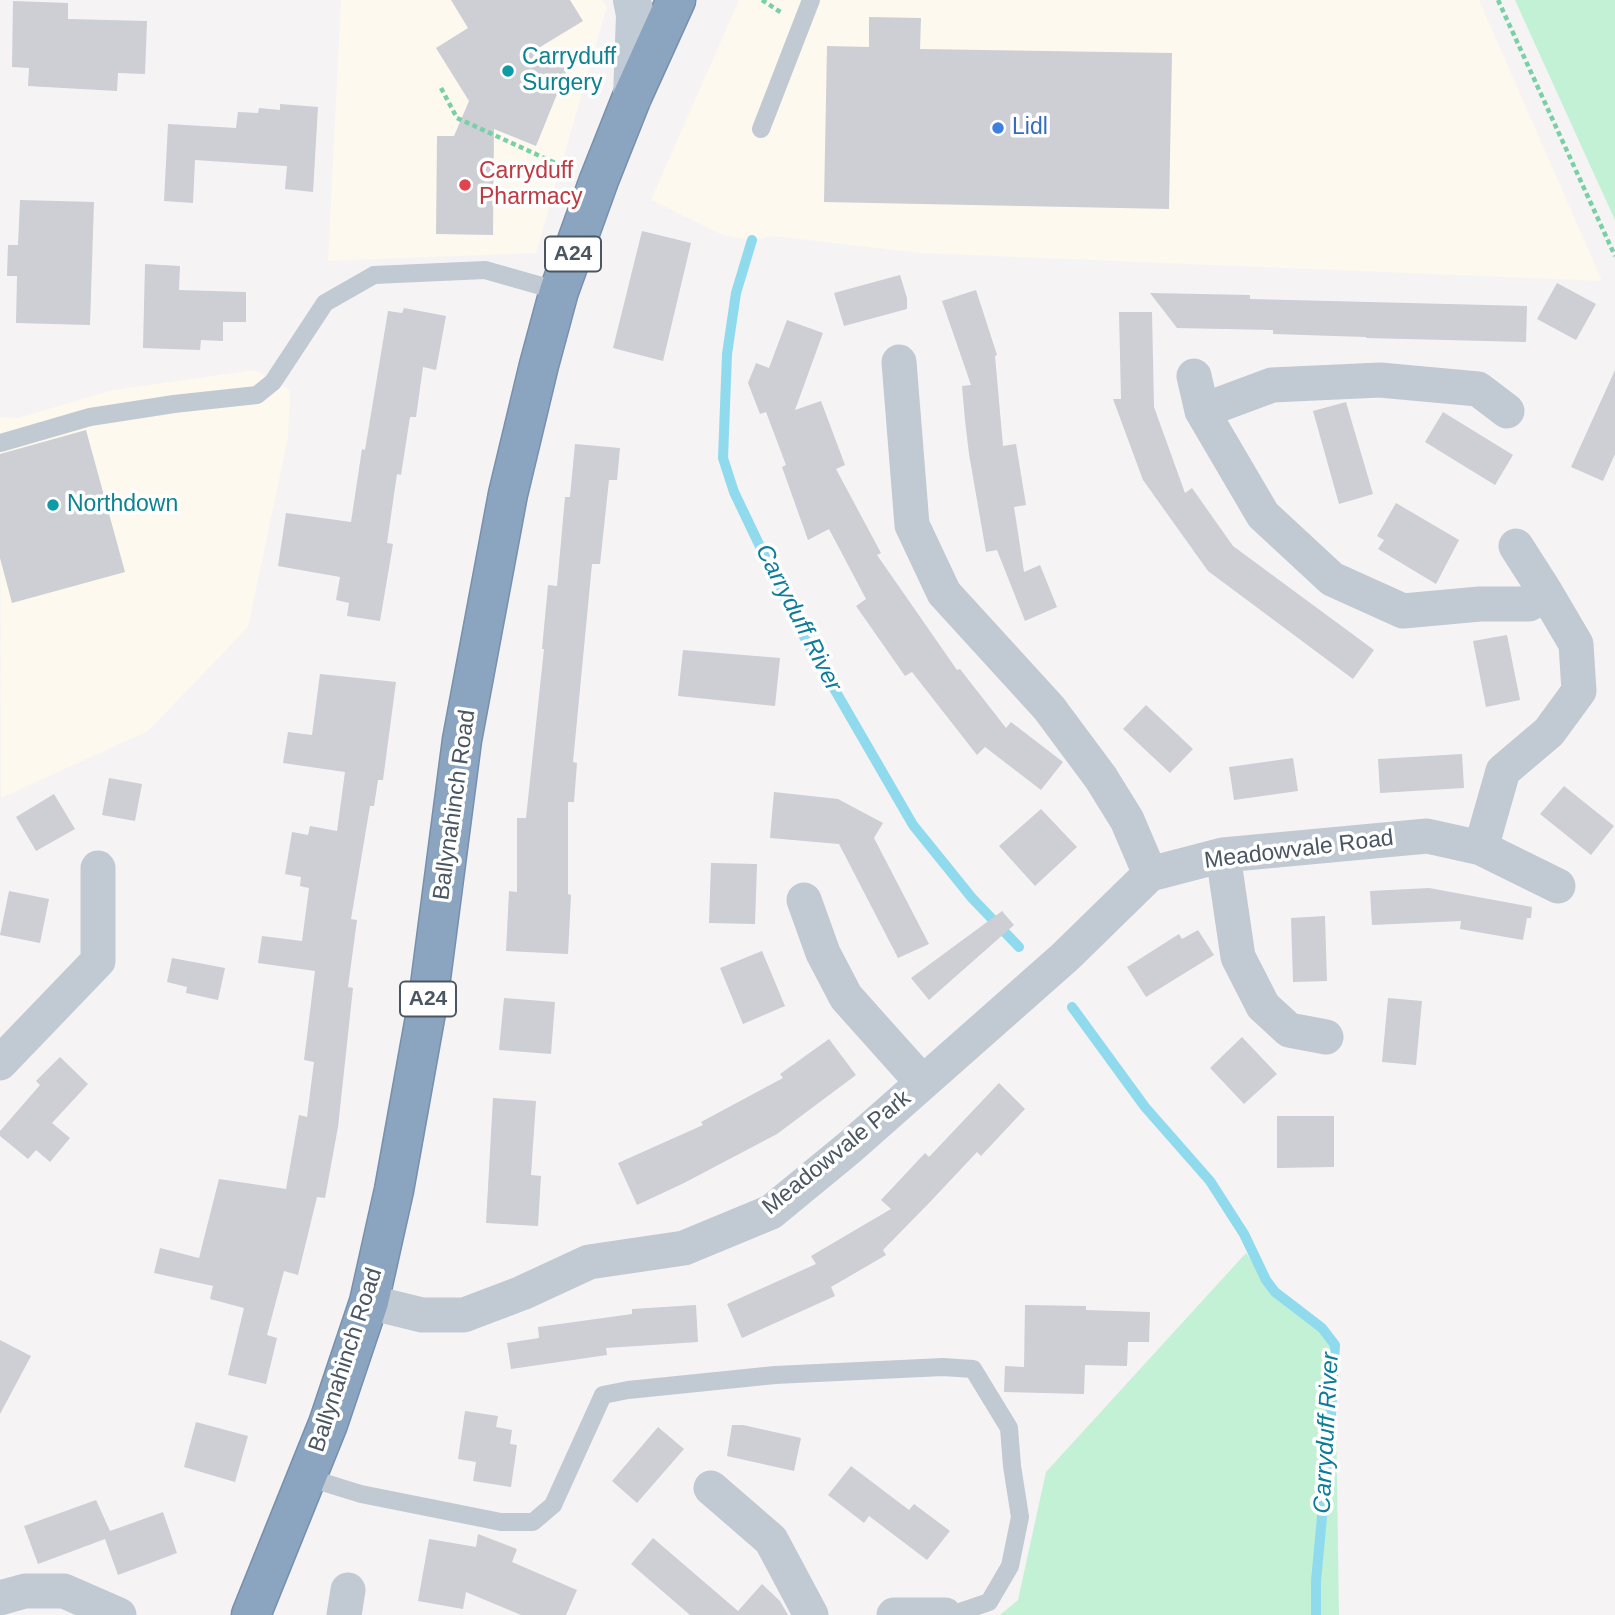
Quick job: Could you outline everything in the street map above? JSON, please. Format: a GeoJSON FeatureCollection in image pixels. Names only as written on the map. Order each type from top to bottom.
{"type":"FeatureCollection","features":[{"type":"Feature","properties":{"kind":"highway","name":"Ballynahinch Road"},"geometry":{"type":"LineString","coordinates":[[251,1615],[328,1424],[369,1303],[394,1190],[428,1002],[462,740],[508,494],[559,291],[632,97],[676,0]]}},
{"type":"Feature","properties":{"kind":"main road"},"geometry":{"type":"LineString","coordinates":[[632,0],[635,15],[632,97]]}},
{"type":"Feature","properties":{"kind":"street"},"geometry":{"type":"LineString","coordinates":[[899,362],[912,525],[944,593],[1049,708],[1101,778],[1127,820],[1150,874]]}},
{"type":"Feature","properties":{"kind":"street"},"geometry":{"type":"LineString","coordinates":[[1194,376],[1202,411],[1263,515],[1332,579],[1403,611],[1480,604],[1529,604],[1546,593]]}},
{"type":"Feature","properties":{"kind":"street"},"geometry":{"type":"LineString","coordinates":[[1202,411],[1272,385],[1380,380],[1478,389],[1507,411]]}},
{"type":"Feature","properties":{"kind":"street"},"geometry":{"type":"LineString","coordinates":[[1481,848],[1503,771],[1549,732],[1579,691],[1576,644],[1516,546]]}},
{"type":"Feature","properties":{"kind":"street","name":"Meadowvale Road"},"geometry":{"type":"LineString","coordinates":[[1065,957],[1150,874],[1223,855],[1427,836],[1481,848],[1558,886]]}},
{"type":"Feature","properties":{"kind":"street"},"geometry":{"type":"LineString","coordinates":[[1223,855],[1238,957],[1263,1006],[1289,1030],[1326,1037]]}},
{"type":"Feature","properties":{"kind":"street"},"geometry":{"type":"LineString","coordinates":[[0,1063],[98,961],[98,868]]}},
{"type":"Feature","properties":{"kind":"street"},"geometry":{"type":"LineString","coordinates":[[804,900],[823,953],[846,997],[922,1082]]}},
{"type":"Feature","properties":{"kind":"street","name":"Meadowvale Park"},"geometry":{"type":"LineString","coordinates":[[369,1303],[422,1315],[464,1315],[522,1293],[589,1262],[684,1248],[771,1212],[1065,957]]}},
{"type":"Feature","properties":{"kind":"street"},"geometry":{"type":"LineString","coordinates":[[710,1488],[771,1540],[811,1615]]}},
{"type":"Feature","properties":{"kind":"street"},"geometry":{"type":"LineString","coordinates":[[0,1598],[25,1591],[64,1591],[119,1615]]}},
{"type":"Feature","properties":{"kind":"street"},"geometry":{"type":"LineString","coordinates":[[894,1615],[945,1615]]}},
{"type":"Feature","properties":{"kind":"lane"},"geometry":{"type":"LineString","coordinates":[[761,129],[811,0]]}},
{"type":"Feature","properties":{"kind":"lane"},"geometry":{"type":"LineString","coordinates":[[0,443],[90,416],[257,395],[273,382],[325,303],[374,275],[485,270],[559,291]]}},
{"type":"Feature","properties":{"kind":"lane"},"geometry":{"type":"LineString","coordinates":[[306,1477],[360,1494],[501,1522],[533,1522],[553,1504],[603,1395],[775,1375],[943,1367],[974,1369],[1009,1428],[1020,1517],[1010,1566],[989,1602],[951,1615]]}},
{"type":"Feature","properties":{"kind":"path"},"geometry":{"type":"LineString","coordinates":[[1498,0],[1615,256]]}},
{"type":"Feature","properties":{"kind":"path"},"geometry":{"type":"LineString","coordinates":[[441,88],[457,118],[564,167]]}},
{"type":"Feature","properties":{"kind":"shaded area"},"geometry":{"type":"Polygon","coordinates":[[[341,0],[602,0],[607,7],[536,253],[328,261],[341,0]]]}},
{"type":"Feature","properties":{"kind":"shaded area"},"geometry":{"type":"Polygon","coordinates":[[[739,0],[1479,0],[1602,281],[920,253],[773,236],[752,240],[723,235],[651,200],[739,0]]]}},
{"type":"Feature","properties":{"kind":"shaded area"},"geometry":{"type":"Polygon","coordinates":[[[255,370],[290,390],[288,437],[248,627],[148,731],[1,798],[0,417],[18,418],[113,390],[255,370]]]}},
{"type":"Feature","properties":{"kind":"green space"},"geometry":{"type":"Polygon","coordinates":[[[1515,0],[1615,0],[1615,220],[1589,163],[1515,0]]]}},
{"type":"Feature","properties":{"kind":"green space"},"geometry":{"type":"Polygon","coordinates":[[[1246,1253],[1266,1280],[1322,1328],[1335,1345],[1339,1615],[1000,1615],[1018,1600],[1046,1472],[1246,1253]]]}},
{"type":"Feature","properties":{"kind":"building","name":"Carryduff Surgery"},"geometry":{"type":"Polygon","coordinates":[[[451,0],[570,0],[583,21],[532,52],[568,67],[536,146],[494,129],[493,235],[436,234],[437,136],[454,136],[469,101],[436,48],[468,28],[451,0]]]}},
{"type":"Feature","properties":{"kind":"building"},"geometry":{"type":"Polygon","coordinates":[[[13,1],[68,3],[68,19],[147,21],[145,74],[118,73],[117,91],[28,86],[29,68],[12,67],[13,1]]]}},
{"type":"Feature","properties":{"kind":"building","name":"Lidl"},"geometry":{"type":"Polygon","coordinates":[[[869,17],[921,18],[920,49],[1172,53],[1169,209],[824,202],[827,46],[869,47],[869,17]]]}},
{"type":"Feature","properties":{"kind":"building"},"geometry":{"type":"Polygon","coordinates":[[[280,104],[318,107],[313,192],[285,189],[287,166],[195,160],[193,203],[164,201],[168,124],[236,128],[238,112],[258,113],[259,108],[280,110],[280,104]]]}},
{"type":"Feature","properties":{"kind":"building"},"geometry":{"type":"Polygon","coordinates":[[[20,200],[94,202],[90,325],[16,323],[17,276],[7,276],[8,245],[18,245],[20,200]]]}},
{"type":"Feature","properties":{"kind":"building"},"geometry":{"type":"Polygon","coordinates":[[[642,231],[691,243],[663,361],[613,348],[642,231]]]}},
{"type":"Feature","properties":{"kind":"building"},"geometry":{"type":"Polygon","coordinates":[[[145,264],[180,266],[179,290],[246,292],[246,322],[223,322],[223,341],[201,340],[200,350],[143,348],[145,264]]]}},
{"type":"Feature","properties":{"kind":"building"},"geometry":{"type":"Polygon","coordinates":[[[900,275],[907,298],[907,309],[844,326],[834,293],[900,275]]]}},
{"type":"Feature","properties":{"kind":"building"},"geometry":{"type":"Polygon","coordinates":[[[1557,283],[1596,304],[1576,340],[1537,319],[1557,283]]]}},
{"type":"Feature","properties":{"kind":"building"},"geometry":{"type":"Polygon","coordinates":[[[976,290],[997,355],[1003,446],[1016,444],[1026,505],[1014,507],[1024,572],[1040,565],[1057,607],[1025,621],[997,550],[986,552],[965,420],[962,386],[971,385],[942,301],[976,290]]]}},
{"type":"Feature","properties":{"kind":"building"},"geometry":{"type":"Polygon","coordinates":[[[1150,293],[1250,295],[1250,299],[1527,306],[1526,342],[1366,338],[1273,334],[1273,330],[1177,328],[1150,293]]]}},
{"type":"Feature","properties":{"kind":"building"},"geometry":{"type":"Polygon","coordinates":[[[404,308],[446,316],[436,370],[423,367],[416,417],[410,417],[401,475],[397,474],[387,543],[393,544],[380,621],[347,616],[349,603],[336,600],[340,577],[278,566],[286,513],[351,522],[388,311],[402,313],[404,308]]]}},
{"type":"Feature","properties":{"kind":"building"},"geometry":{"type":"Polygon","coordinates":[[[1119,312],[1152,312],[1154,407],[1185,493],[1192,488],[1233,546],[1374,650],[1353,679],[1208,571],[1143,480],[1113,399],[1121,399],[1119,312]]]}},
{"type":"Feature","properties":{"kind":"building"},"geometry":{"type":"Polygon","coordinates":[[[787,320],[823,333],[795,410],[821,401],[845,465],[836,469],[881,553],[877,555],[957,670],[960,669],[1006,728],[1011,722],[1063,762],[1041,790],[985,747],[977,755],[912,672],[905,676],[856,606],[866,599],[829,529],[808,540],[782,467],[786,465],[766,412],[760,414],[748,383],[756,363],[769,368],[787,320]]]}},
{"type":"Feature","properties":{"kind":"building"},"geometry":{"type":"Polygon","coordinates":[[[1615,370],[1615,454],[1603,481],[1571,467],[1615,370]]]}},
{"type":"Feature","properties":{"kind":"building"},"geometry":{"type":"Polygon","coordinates":[[[1346,402],[1373,494],[1339,504],[1313,411],[1346,402]]]}},
{"type":"Feature","properties":{"kind":"building"},"geometry":{"type":"Polygon","coordinates":[[[1443,412],[1513,455],[1495,485],[1425,442],[1443,412]]]}},
{"type":"Feature","properties":{"kind":"building","name":"Northdown"},"geometry":{"type":"Polygon","coordinates":[[[86,430],[125,572],[12,603],[0,558],[0,454],[86,430]]]}},
{"type":"Feature","properties":{"kind":"building"},"geometry":{"type":"Polygon","coordinates":[[[575,444],[620,448],[617,480],[609,480],[600,564],[592,564],[573,762],[577,763],[574,802],[568,802],[568,894],[571,895],[568,954],[506,951],[509,891],[517,892],[517,818],[526,818],[548,585],[557,586],[565,497],[570,497],[575,444]]]}},
{"type":"Feature","properties":{"kind":"building"},"geometry":{"type":"Polygon","coordinates":[[[1396,503],[1459,540],[1436,584],[1378,549],[1384,540],[1377,536],[1396,503]]]}},
{"type":"Feature","properties":{"kind":"building"},"geometry":{"type":"Polygon","coordinates":[[[1507,635],[1520,700],[1486,707],[1473,641],[1507,635]]]}},
{"type":"Feature","properties":{"kind":"building"},"geometry":{"type":"Polygon","coordinates":[[[683,650],[780,658],[775,706],[678,696],[683,650]]]}},
{"type":"Feature","properties":{"kind":"building"},"geometry":{"type":"Polygon","coordinates":[[[320,674],[396,682],[383,780],[378,780],[374,806],[370,806],[351,919],[357,920],[348,987],[353,988],[338,1127],[325,1198],[317,1197],[298,1275],[284,1271],[267,1335],[277,1338],[266,1384],[228,1375],[244,1308],[210,1299],[213,1286],[154,1273],[160,1248],[199,1258],[219,1179],[286,1189],[299,1115],[307,1117],[314,1062],[304,1060],[315,971],[258,963],[262,936],[302,941],[309,888],[300,886],[301,877],[285,874],[292,832],[308,835],[310,826],[337,831],[345,772],[283,763],[288,732],[312,735],[320,674]]]}},
{"type":"Feature","properties":{"kind":"building"},"geometry":{"type":"Polygon","coordinates":[[[1146,705],[1193,749],[1170,773],[1123,729],[1146,705]]]}},
{"type":"Feature","properties":{"kind":"building"},"geometry":{"type":"Polygon","coordinates":[[[1462,754],[1464,788],[1380,793],[1378,759],[1462,754]]]}},
{"type":"Feature","properties":{"kind":"building"},"geometry":{"type":"Polygon","coordinates":[[[1293,758],[1298,791],[1234,800],[1229,767],[1293,758]]]}},
{"type":"Feature","properties":{"kind":"building"},"geometry":{"type":"Polygon","coordinates":[[[109,778],[142,784],[135,821],[102,815],[109,778]]]}},
{"type":"Feature","properties":{"kind":"building"},"geometry":{"type":"Polygon","coordinates":[[[1564,786],[1614,826],[1591,855],[1540,814],[1564,786]]]}},
{"type":"Feature","properties":{"kind":"building"},"geometry":{"type":"Polygon","coordinates":[[[774,792],[838,799],[883,823],[874,838],[929,944],[898,958],[839,844],[770,838],[774,792]]]}},
{"type":"Feature","properties":{"kind":"building"},"geometry":{"type":"Polygon","coordinates":[[[54,794],[75,829],[36,851],[16,817],[54,794]]]}},
{"type":"Feature","properties":{"kind":"building"},"geometry":{"type":"Polygon","coordinates":[[[1041,809],[1077,847],[1035,886],[999,846],[1041,809]]]}},
{"type":"Feature","properties":{"kind":"building"},"geometry":{"type":"Polygon","coordinates":[[[711,863],[757,864],[755,924],[709,923],[711,863]]]}},
{"type":"Feature","properties":{"kind":"building"},"geometry":{"type":"Polygon","coordinates":[[[1429,888],[1532,907],[1523,940],[1460,929],[1461,921],[1372,925],[1370,891],[1429,888]]]}},
{"type":"Feature","properties":{"kind":"building"},"geometry":{"type":"Polygon","coordinates":[[[9,891],[49,899],[40,943],[0,935],[9,891]]]}},
{"type":"Feature","properties":{"kind":"building"},"geometry":{"type":"Polygon","coordinates":[[[1002,911],[1014,925],[929,1000],[911,978],[1002,911]]]}},
{"type":"Feature","properties":{"kind":"building"},"geometry":{"type":"Polygon","coordinates":[[[1325,916],[1327,981],[1293,982],[1291,918],[1325,916]]]}},
{"type":"Feature","properties":{"kind":"building"},"geometry":{"type":"Polygon","coordinates":[[[1198,930],[1214,955],[1146,997],[1127,967],[1179,934],[1182,939],[1198,930]]]}},
{"type":"Feature","properties":{"kind":"building"},"geometry":{"type":"Polygon","coordinates":[[[762,951],[785,1006],[743,1024],[720,968],[762,951]]]}},
{"type":"Feature","properties":{"kind":"building"},"geometry":{"type":"Polygon","coordinates":[[[172,958],[225,968],[218,1000],[186,993],[187,987],[167,982],[172,958]]]}},
{"type":"Feature","properties":{"kind":"building"},"geometry":{"type":"Polygon","coordinates":[[[504,998],[555,1002],[551,1054],[499,1050],[504,998]]]}},
{"type":"Feature","properties":{"kind":"building"},"geometry":{"type":"Polygon","coordinates":[[[1388,998],[1422,1001],[1416,1065],[1382,1062],[1388,998]]]}},
{"type":"Feature","properties":{"kind":"building"},"geometry":{"type":"Polygon","coordinates":[[[1242,1037],[1277,1074],[1244,1104],[1210,1068],[1242,1037]]]}},
{"type":"Feature","properties":{"kind":"building"},"geometry":{"type":"Polygon","coordinates":[[[829,1039],[856,1075],[777,1134],[637,1205],[618,1163],[703,1125],[701,1122],[783,1078],[780,1074],[829,1039]]]}},
{"type":"Feature","properties":{"kind":"building"},"geometry":{"type":"Polygon","coordinates":[[[60,1057],[88,1084],[52,1123],[70,1138],[50,1162],[36,1150],[28,1159],[0,1136],[0,1131],[40,1085],[36,1081],[60,1057]]]}},
{"type":"Feature","properties":{"kind":"building"},"geometry":{"type":"Polygon","coordinates":[[[999,1083],[1025,1109],[981,1156],[977,1152],[883,1250],[886,1255],[831,1287],[835,1296],[742,1338],[727,1304],[816,1264],[811,1256],[891,1209],[881,1200],[925,1153],[929,1157],[999,1083]]]}},
{"type":"Feature","properties":{"kind":"building"},"geometry":{"type":"Polygon","coordinates":[[[493,1098],[536,1101],[531,1175],[541,1176],[538,1226],[486,1223],[493,1098]]]}},
{"type":"Feature","properties":{"kind":"building"},"geometry":{"type":"Polygon","coordinates":[[[1277,1116],[1334,1116],[1334,1167],[1277,1168],[1277,1116]]]}},
{"type":"Feature","properties":{"kind":"building"},"geometry":{"type":"Polygon","coordinates":[[[696,1305],[698,1342],[606,1348],[607,1355],[511,1369],[507,1343],[539,1338],[538,1327],[632,1314],[632,1309],[696,1305]]]}},
{"type":"Feature","properties":{"kind":"building"},"geometry":{"type":"Polygon","coordinates":[[[1025,1305],[1086,1306],[1086,1310],[1150,1312],[1149,1342],[1128,1342],[1127,1366],[1085,1365],[1084,1394],[1004,1392],[1005,1366],[1024,1367],[1025,1305]]]}},
{"type":"Feature","properties":{"kind":"building"},"geometry":{"type":"Polygon","coordinates":[[[0,1340],[31,1356],[0,1414],[0,1340]]]}},
{"type":"Feature","properties":{"kind":"building"},"geometry":{"type":"Polygon","coordinates":[[[465,1411],[498,1416],[496,1427],[512,1430],[510,1444],[517,1445],[511,1487],[473,1481],[476,1462],[458,1459],[465,1411]]]}},
{"type":"Feature","properties":{"kind":"building"},"geometry":{"type":"Polygon","coordinates":[[[196,1422],[248,1436],[235,1482],[184,1467],[196,1422]]]}},
{"type":"Feature","properties":{"kind":"building"},"geometry":{"type":"Polygon","coordinates":[[[732,1425],[801,1438],[794,1471],[727,1456],[732,1425]]]}},
{"type":"Feature","properties":{"kind":"building"},"geometry":{"type":"Polygon","coordinates":[[[658,1427],[684,1449],[637,1503],[612,1481],[658,1427]]]}},
{"type":"Feature","properties":{"kind":"building"},"geometry":{"type":"Polygon","coordinates":[[[851,1466],[909,1510],[914,1504],[950,1531],[927,1560],[869,1516],[864,1523],[828,1495],[851,1466]]]}},
{"type":"Feature","properties":{"kind":"building"},"geometry":{"type":"Polygon","coordinates":[[[96,1500],[110,1531],[163,1512],[177,1553],[118,1575],[105,1539],[38,1564],[24,1526],[96,1500]]]}},
{"type":"Feature","properties":{"kind":"building"},"geometry":{"type":"Polygon","coordinates":[[[478,1534],[517,1549],[512,1562],[577,1590],[566,1615],[521,1615],[466,1592],[463,1609],[418,1601],[429,1539],[476,1547],[478,1534]]]}},
{"type":"Feature","properties":{"kind":"building"},"geometry":{"type":"Polygon","coordinates":[[[653,1538],[738,1611],[762,1584],[780,1601],[788,1615],[690,1615],[631,1564],[653,1538]]]}},
{"type":"Feature","properties":{"kind":"waterway","name":"Carryduff River"},"geometry":{"type":"LineString","coordinates":[[752,240],[736,293],[727,354],[723,458],[734,492],[799,628],[913,825],[972,898],[1019,947]]}},
{"type":"Feature","properties":{"kind":"waterway","name":"Carryduff River"},"geometry":{"type":"LineString","coordinates":[[1072,1007],[1145,1107],[1210,1181],[1244,1234],[1266,1280],[1275,1292],[1322,1328],[1335,1345],[1316,1581],[1316,1615]]}},
{"type":"Feature","properties":{"kind":"place","name":"Carryduff Surgery"},"geometry":{"type":"Point","coordinates":[508,71]}},
{"type":"Feature","properties":{"kind":"place","name":"Lidl"},"geometry":{"type":"Point","coordinates":[998,128]}},
{"type":"Feature","properties":{"kind":"place","name":"Carryduff Pharmacy"},"geometry":{"type":"Point","coordinates":[465,185]}},
{"type":"Feature","properties":{"kind":"place","name":"Northdown"},"geometry":{"type":"Point","coordinates":[53,505]}}]}
